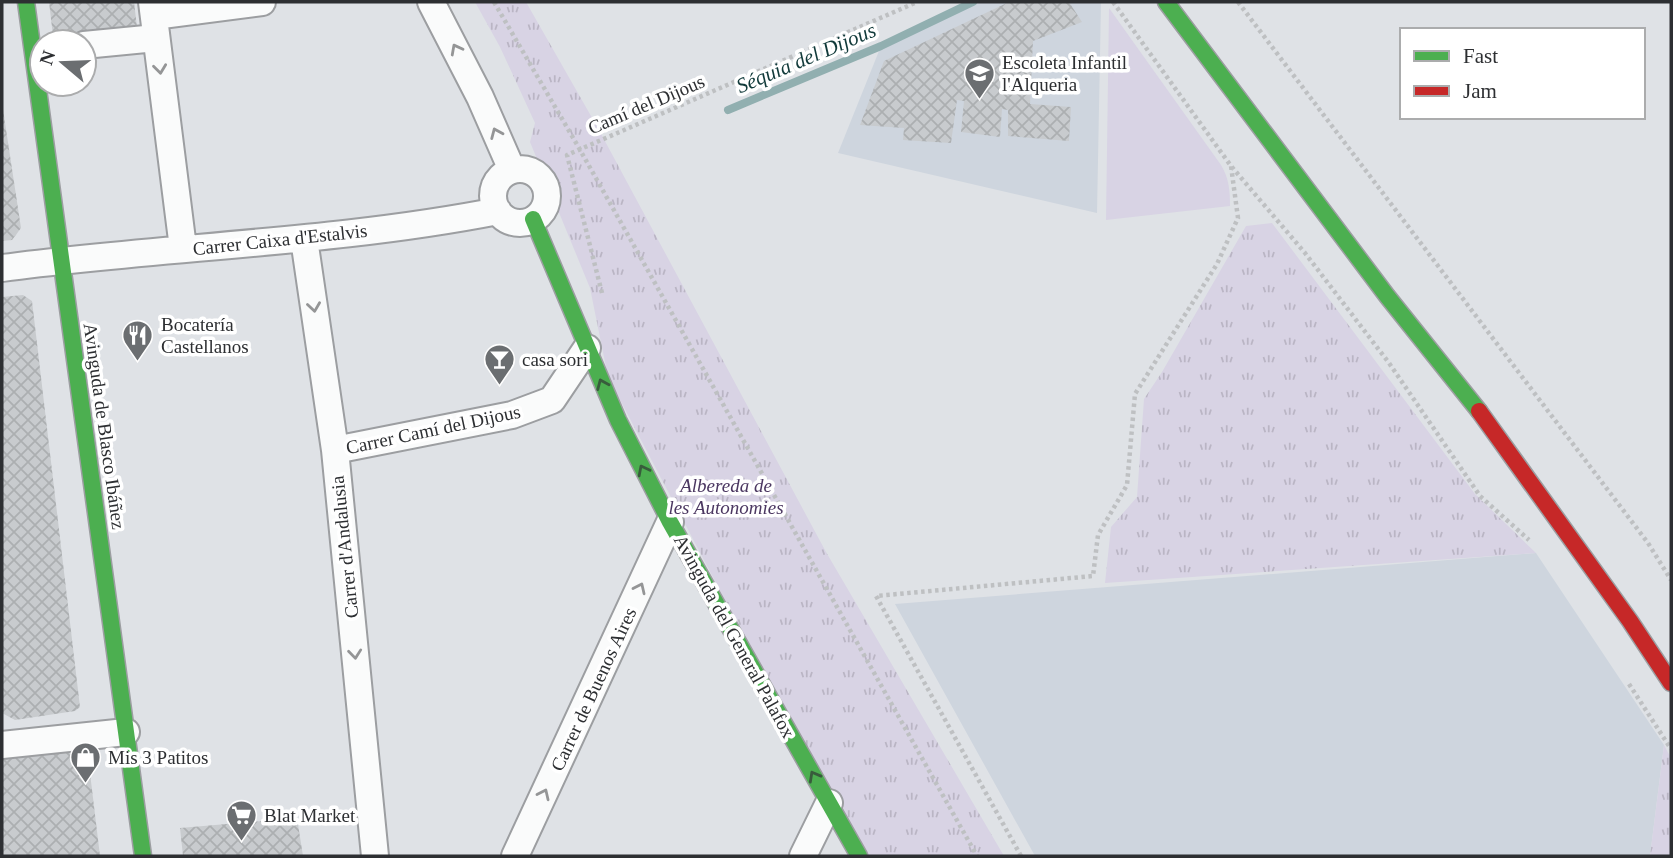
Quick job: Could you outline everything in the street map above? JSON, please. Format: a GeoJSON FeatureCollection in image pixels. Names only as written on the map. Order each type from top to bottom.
{"type":"FeatureCollection","features":[{"type":"Feature","properties":{"kind":"street","name":"Avinguda de Blasco Ibáñez"},"geometry":{"type":"LineString","coordinates":[[26,2],[32,28]]}},
{"type":"Feature","properties":{"kind":"street"},"geometry":{"type":"LineString","coordinates":[[98,40],[154,18],[262,2]]}},
{"type":"Feature","properties":{"kind":"street"},"geometry":{"type":"LineString","coordinates":[[431,2],[480,97],[512,170]]}},
{"type":"Feature","properties":{"kind":"street"},"geometry":{"type":"LineString","coordinates":[[1166,2],[1387,296],[1481,413],[1630,621],[1671,683]]}},
{"type":"Feature","properties":{"kind":"street"},"geometry":{"type":"LineString","coordinates":[[154,18],[183,248]]}},
{"type":"Feature","properties":{"kind":"street","name":"Avinguda de Blasco Ibáñez"},"geometry":{"type":"LineString","coordinates":[[43,98],[61,261],[143,856]]}},
{"type":"Feature","properties":{"kind":"street"},"geometry":{"type":"LineString","coordinates":[[512,170],[533,172],[543,182],[547,195],[544,209],[533,219],[521,223],[514,222],[498,211],[494,199],[495,187],[501,177],[512,170]]}},
{"type":"Feature","properties":{"kind":"street","name":"Carrer Caixa d'Estalvis"},"geometry":{"type":"LineString","coordinates":[[2,268],[183,248],[304,239],[498,211]]}},
{"type":"Feature","properties":{"kind":"street","name":"Avinguda del General Palafox"},"geometry":{"type":"LineString","coordinates":[[533,219],[618,420],[670,522],[859,856]]}},
{"type":"Feature","properties":{"kind":"street","name":"Carrer d'Andalusia"},"geometry":{"type":"LineString","coordinates":[[304,239],[335,450],[375,856]]}},
{"type":"Feature","properties":{"kind":"street","name":"Carrer Camí del Dijous"},"geometry":{"type":"LineString","coordinates":[[335,450],[512,415],[552,400],[587,348]]}},
{"type":"Feature","properties":{"kind":"street","name":"Carrer de Buenos Aires"},"geometry":{"type":"LineString","coordinates":[[515,856],[670,522]]}},
{"type":"Feature","properties":{"kind":"street"},"geometry":{"type":"LineString","coordinates":[[2,745],[126,732]]}},
{"type":"Feature","properties":{"kind":"street"},"geometry":{"type":"LineString","coordinates":[[803,856],[829,803]]}},
{"type":"Feature","properties":{"kind":"path"},"geometry":{"type":"LineString","coordinates":[[494,2],[579,148],[977,856]]}},
{"type":"Feature","properties":{"kind":"path","name":"Camí del Dijous"},"geometry":{"type":"LineString","coordinates":[[579,148],[917,2]]}},
{"type":"Feature","properties":{"kind":"path"},"geometry":{"type":"LineString","coordinates":[[1113,2],[1231,166],[1305,253],[1388,363],[1480,496],[1535,545]]}},
{"type":"Feature","properties":{"kind":"path"},"geometry":{"type":"LineString","coordinates":[[1238,2],[1648,542],[1671,580]]}},
{"type":"Feature","properties":{"kind":"path"},"geometry":{"type":"LineString","coordinates":[[1021,856],[876,596],[1093,576],[1098,536],[1127,485],[1135,394],[1217,264],[1238,218],[1231,166]]}},
{"type":"Feature","properties":{"kind":"path"},"geometry":{"type":"LineString","coordinates":[[1626,680],[1671,748]]}},
{"type":"Feature","properties":{"kind":"shaded area","name":"Escoleta Infantil l'Alqueria"},"geometry":{"type":"Polygon","coordinates":[[[973,2],[1101,2],[1097,213],[838,153],[881,46],[973,2]]]}},
{"type":"Feature","properties":{"kind":"shaded area"},"geometry":{"type":"Polygon","coordinates":[[[1536,553],[1664,745],[1650,856],[1035,856],[895,604],[1536,553]]]}},
{"type":"Feature","properties":{"kind":"green space","name":"Albereda de les Autonomies"},"geometry":{"type":"Polygon","coordinates":[[[475,2],[526,2],[599,130],[826,552],[1004,856],[859,856],[608,377],[590,288],[530,142],[535,123],[500,47],[475,2]]]}},
{"type":"Feature","properties":{"kind":"green space"},"geometry":{"type":"Polygon","coordinates":[[[1109,8],[1221,165],[1226,175],[1230,206],[1106,220],[1109,8]]]}},
{"type":"Feature","properties":{"kind":"green space"},"geometry":{"type":"Polygon","coordinates":[[[1272,223],[1475,494],[1536,553],[1105,583],[1111,527],[1137,497],[1144,399],[1246,226],[1272,223]]]}},
{"type":"Feature","properties":{"kind":"green space"},"geometry":{"type":"Polygon","coordinates":[[[1664,745],[1671,758],[1671,856],[1650,856],[1664,745]]]}},
{"type":"Feature","properties":{"kind":"building"},"geometry":{"type":"Polygon","coordinates":[[[49,2],[134,2],[137,27],[98,31],[98,28],[52,28],[49,2]]]}},
{"type":"Feature","properties":{"kind":"building"},"geometry":{"type":"Polygon","coordinates":[[[1009,2],[1069,2],[1082,22],[1033,41],[1030,104],[1071,107],[1069,141],[1008,136],[1008,110],[1002,109],[1000,137],[961,132],[964,101],[957,100],[951,143],[903,140],[904,128],[860,125],[884,61],[1009,2]]]}},
{"type":"Feature","properties":{"kind":"building"},"geometry":{"type":"Polygon","coordinates":[[[2,103],[21,228],[12,240],[2,241],[2,103]]]}},
{"type":"Feature","properties":{"kind":"building"},"geometry":{"type":"Polygon","coordinates":[[[23,295],[32,301],[80,707],[75,711],[15,720],[2,713],[2,297],[23,295]]]}},
{"type":"Feature","properties":{"kind":"building"},"geometry":{"type":"Polygon","coordinates":[[[87,748],[100,856],[2,856],[2,759],[87,748]]]}},
{"type":"Feature","properties":{"kind":"building","name":"Blat Market"},"geometry":{"type":"Polygon","coordinates":[[[297,818],[303,856],[183,856],[180,828],[297,818]]]}},
{"type":"Feature","properties":{"kind":"waterway","name":"Séquia del Dijous"},"geometry":{"type":"LineString","coordinates":[[728,110],[881,46],[973,2]]}},
{"type":"Feature","properties":{"kind":"traffic: fast"},"geometry":{"type":"LineString","coordinates":[[26,2],[143,856]]}},
{"type":"Feature","properties":{"kind":"traffic: fast"},"geometry":{"type":"LineString","coordinates":[[1166,2],[1387,296],[1479,411]]}},
{"type":"Feature","properties":{"kind":"traffic: fast"},"geometry":{"type":"LineString","coordinates":[[533,219],[618,420],[670,522],[859,856]]}},
{"type":"Feature","properties":{"kind":"traffic: jam"},"geometry":{"type":"LineString","coordinates":[[1479,411],[1630,621],[1671,683]]}},
{"type":"Feature","properties":{"kind":"place","name":"Escoleta Infantil l'Alqueria"},"geometry":{"type":"Point","coordinates":[979,100]}},
{"type":"Feature","properties":{"kind":"place","name":"Bocatería Castellanos"},"geometry":{"type":"Point","coordinates":[138,362]}},
{"type":"Feature","properties":{"kind":"place","name":"casa sori"},"geometry":{"type":"Point","coordinates":[499,386]}},
{"type":"Feature","properties":{"kind":"place","name":"Mis 3 Patitos"},"geometry":{"type":"Point","coordinates":[85,784]}},
{"type":"Feature","properties":{"kind":"place","name":"Blat Market"},"geometry":{"type":"Point","coordinates":[241,842]}}]}
